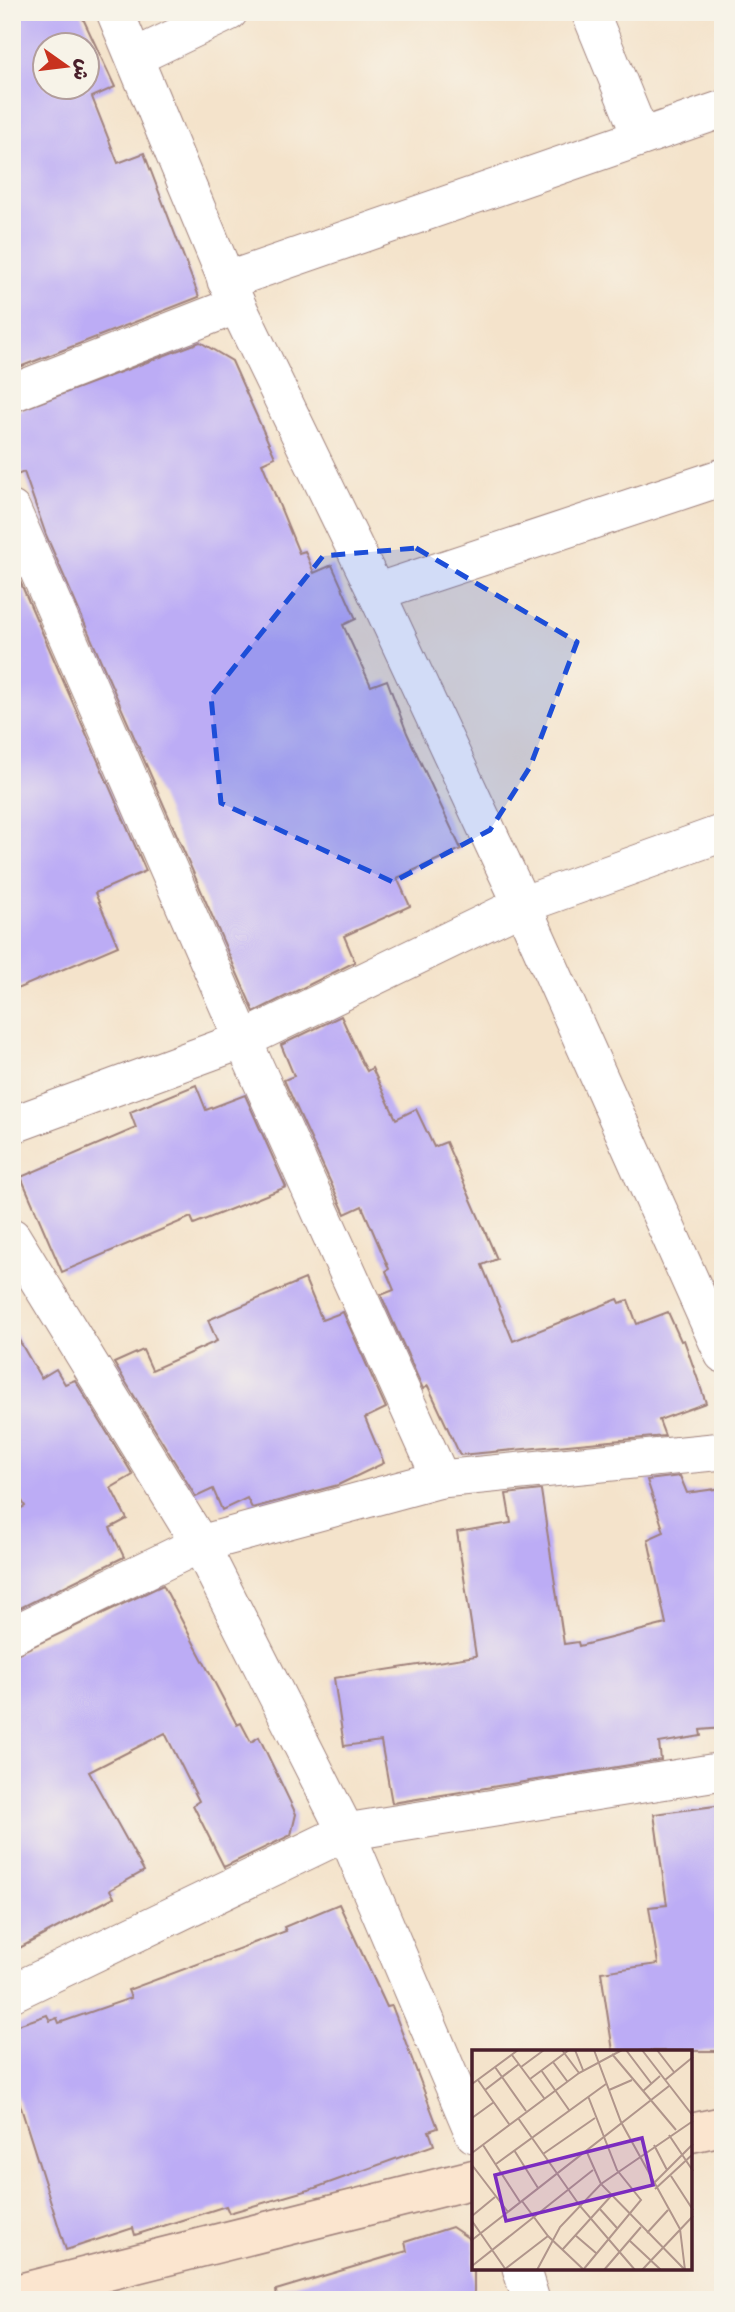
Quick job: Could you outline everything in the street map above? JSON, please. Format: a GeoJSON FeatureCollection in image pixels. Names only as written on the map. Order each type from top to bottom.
{"type":"FeatureCollection","features":[{"type":"Feature","properties":{"kind":"street"},"geometry":{"type":"LineString","coordinates":[[115,12],[232,293],[522,905],[723,1354]]}},
{"type":"Feature","properties":{"kind":"street"},"geometry":{"type":"LineString","coordinates":[[135,57],[229,12]]}},
{"type":"Feature","properties":{"kind":"street"},"geometry":{"type":"LineString","coordinates":[[590,12],[641,137]]}},
{"type":"Feature","properties":{"kind":"street"},"geometry":{"type":"LineString","coordinates":[[12,393],[232,293],[641,137],[723,109]]}},
{"type":"Feature","properties":{"kind":"street"},"geometry":{"type":"LineString","coordinates":[[376,592],[723,477]]}},
{"type":"Feature","properties":{"kind":"street"},"geometry":{"type":"LineString","coordinates":[[12,510],[243,1041],[441,1479]]}},
{"type":"Feature","properties":{"kind":"street"},"geometry":{"type":"LineString","coordinates":[[12,1125],[243,1041],[522,905],[723,834]]}},
{"type":"Feature","properties":{"kind":"street"},"geometry":{"type":"LineString","coordinates":[[12,1237],[200,1544],[346,1832],[472,2129]]}},
{"type":"Feature","properties":{"kind":"street"},"geometry":{"type":"LineString","coordinates":[[12,1635],[200,1544],[441,1479],[723,1451]]}},
{"type":"Feature","properties":{"kind":"street"},"geometry":{"type":"LineString","coordinates":[[12,1993],[346,1832],[723,1771]]}},
{"type":"Feature","properties":{"kind":"street"},"geometry":{"type":"LineString","coordinates":[[693,2133],[723,2126]]}},
{"type":"Feature","properties":{"kind":"street"},"geometry":{"type":"LineString","coordinates":[[12,2295],[472,2180]]}},
{"type":"Feature","properties":{"kind":"street"},"geometry":{"type":"LineString","coordinates":[[522,2270],[531,2300]]}},
{"type":"Feature","properties":{"kind":"highlighted area"},"geometry":{"type":"Polygon","coordinates":[[[416,548],[577,642],[530,767],[490,830],[393,882],[221,803],[211,696],[323,556],[416,548]]]}},
{"type":"Feature","properties":{"kind":"building"},"geometry":{"type":"Polygon","coordinates":[[[12,12],[80,12],[89,32],[32,32],[32,102],[94,102],[118,163],[144,153],[199,297],[12,370],[12,12]]]}},
{"type":"Feature","properties":{"kind":"building"},"geometry":{"type":"Polygon","coordinates":[[[102,59],[115,87],[102,93],[102,59]]]}},
{"type":"Feature","properties":{"kind":"building"},"geometry":{"type":"Polygon","coordinates":[[[200,342],[232,361],[275,457],[262,463],[299,553],[305,551],[314,573],[332,565],[356,619],[343,625],[371,686],[387,680],[407,733],[461,849],[397,878],[410,906],[344,936],[355,962],[254,1012],[46,535],[24,472],[12,477],[12,413],[200,342]]]}},
{"type":"Feature","properties":{"kind":"building"},"geometry":{"type":"Polygon","coordinates":[[[12,563],[146,871],[95,893],[118,946],[12,991],[12,563]]]}},
{"type":"Feature","properties":{"kind":"building"},"geometry":{"type":"Polygon","coordinates":[[[341,1016],[362,1062],[367,1071],[372,1068],[396,1119],[416,1109],[434,1147],[446,1142],[497,1259],[482,1265],[513,1341],[618,1299],[620,1303],[628,1300],[637,1324],[668,1312],[681,1341],[684,1340],[706,1403],[659,1420],[665,1436],[460,1455],[428,1386],[423,1389],[381,1295],[394,1290],[386,1271],[389,1269],[362,1206],[345,1214],[284,1080],[294,1076],[281,1045],[341,1016]]]}},
{"type":"Feature","properties":{"kind":"building"},"geometry":{"type":"Polygon","coordinates":[[[196,1085],[206,1110],[245,1095],[286,1187],[194,1224],[191,1217],[62,1272],[21,1177],[136,1128],[130,1112],[196,1085]]]}},
{"type":"Feature","properties":{"kind":"building"},"geometry":{"type":"Polygon","coordinates":[[[305,1279],[322,1320],[343,1312],[386,1408],[365,1418],[384,1463],[338,1485],[252,1508],[247,1498],[222,1510],[213,1489],[196,1497],[114,1363],[143,1350],[152,1370],[217,1341],[208,1320],[305,1279]]]}},
{"type":"Feature","properties":{"kind":"building"},"geometry":{"type":"Polygon","coordinates":[[[12,1328],[41,1378],[56,1369],[65,1384],[75,1380],[133,1475],[111,1488],[127,1519],[110,1528],[124,1557],[12,1612],[12,1513],[25,1506],[12,1483],[12,1328]]]}},
{"type":"Feature","properties":{"kind":"building"},"geometry":{"type":"Polygon","coordinates":[[[680,1476],[687,1493],[723,1488],[723,1728],[700,1730],[701,1736],[659,1743],[661,1760],[392,1803],[381,1741],[344,1746],[334,1678],[476,1656],[457,1532],[511,1523],[506,1494],[541,1490],[564,1644],[578,1642],[579,1646],[666,1624],[648,1539],[664,1532],[647,1480],[680,1476]]]}},
{"type":"Feature","properties":{"kind":"building"},"geometry":{"type":"Polygon","coordinates":[[[163,1585],[237,1725],[241,1723],[251,1742],[259,1737],[296,1814],[291,1835],[224,1867],[193,1805],[199,1801],[165,1733],[89,1772],[144,1871],[110,1890],[114,1897],[12,1952],[12,1656],[163,1585]]]}},
{"type":"Feature","properties":{"kind":"building"},"geometry":{"type":"Polygon","coordinates":[[[723,1805],[723,2051],[613,2050],[601,1972],[658,1964],[649,1907],[667,1905],[654,1814],[723,1805]]]}},
{"type":"Feature","properties":{"kind":"building"},"geometry":{"type":"Polygon","coordinates":[[[339,1904],[387,2007],[392,2006],[438,2128],[429,2131],[434,2145],[315,2188],[229,2213],[226,2206],[135,2235],[133,2228],[66,2250],[12,2079],[12,2027],[47,2015],[50,2021],[57,2018],[59,2023],[131,1998],[128,1990],[286,1931],[284,1927],[339,1904]]]}},
{"type":"Feature","properties":{"kind":"building"},"geometry":{"type":"Polygon","coordinates":[[[452,2227],[472,2241],[474,2300],[277,2300],[276,2290],[407,2251],[405,2242],[452,2227]]]}}]}
